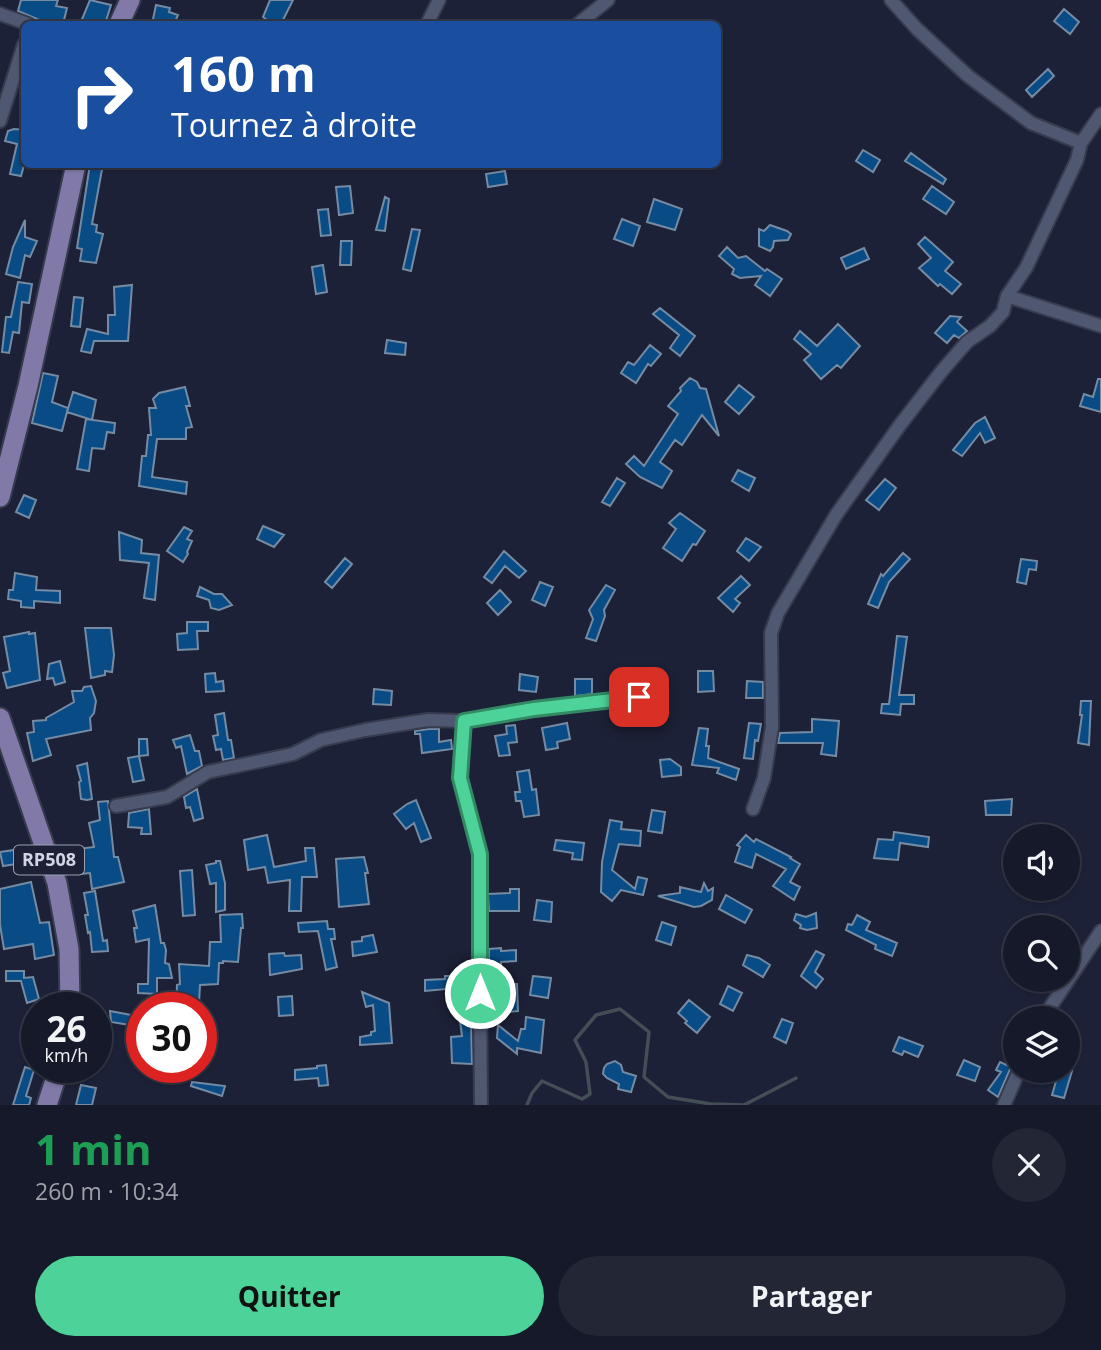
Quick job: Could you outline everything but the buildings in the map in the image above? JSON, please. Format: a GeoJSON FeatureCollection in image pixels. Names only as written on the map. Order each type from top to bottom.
{"type":"FeatureCollection","features":[{"type":"Feature","properties":{"kind":"main road"},"geometry":{"type":"LineString","coordinates":[[123,21],[130,0]]}},
{"type":"Feature","properties":{"kind":"main road"},"geometry":{"type":"LineString","coordinates":[[0,497],[28,386],[75,168]]}},
{"type":"Feature","properties":{"kind":"main road","name":"RP508"},"geometry":{"type":"LineString","coordinates":[[0,718],[57,883],[69,949],[70,992]]}},
{"type":"Feature","properties":{"kind":"main road"},"geometry":{"type":"LineString","coordinates":[[47,1105],[54,1083]]}},
{"type":"Feature","properties":{"kind":"street"},"geometry":{"type":"LineString","coordinates":[[428,21],[439,0]]}},
{"type":"Feature","properties":{"kind":"street"},"geometry":{"type":"LineString","coordinates":[[582,21],[608,0]]}},
{"type":"Feature","properties":{"kind":"street"},"geometry":{"type":"LineString","coordinates":[[891,0],[917,29],[968,76],[1031,123],[1081,143]]}},
{"type":"Feature","properties":{"kind":"street"},"geometry":{"type":"LineString","coordinates":[[0,14],[21,22]]}},
{"type":"Feature","properties":{"kind":"street"},"geometry":{"type":"LineString","coordinates":[[0,121],[21,54]]}},
{"type":"Feature","properties":{"kind":"street"},"geometry":{"type":"LineString","coordinates":[[753,810],[764,778],[772,727],[771,634],[778,612],[836,514],[901,425],[967,342],[990,326],[1003,312],[1007,296],[1032,257],[1077,160],[1081,143],[1101,114]]}},
{"type":"Feature","properties":{"kind":"street"},"geometry":{"type":"LineString","coordinates":[[1007,296],[1101,326]]}},
{"type":"Feature","properties":{"kind":"street"},"geometry":{"type":"LineString","coordinates":[[116,806],[167,797],[202,774],[293,754],[321,740],[365,730],[428,720],[464,721],[534,709],[639,697]]}},
{"type":"Feature","properties":{"kind":"street"},"geometry":{"type":"LineString","coordinates":[[464,721],[460,778],[480,854],[481,1105]]}},
{"type":"Feature","properties":{"kind":"street"},"geometry":{"type":"LineString","coordinates":[[1051,1006],[1101,931]]}},
{"type":"Feature","properties":{"kind":"street"},"geometry":{"type":"LineString","coordinates":[[1004,1105],[1014,1083]]}},
{"type":"Feature","properties":{"kind":"waterway"},"geometry":{"type":"LineString","coordinates":[[527,1105],[532,1093],[542,1081],[582,1099],[590,1094],[586,1062],[575,1040],[596,1015],[620,1009],[649,1032],[644,1077],[668,1097],[711,1104],[744,1105],[796,1078]]}},
{"type":"Feature","properties":{"kind":"route"},"geometry":{"type":"LineString","coordinates":[[480,993],[480,854],[461,788],[464,721],[534,709],[639,697]]}}]}
